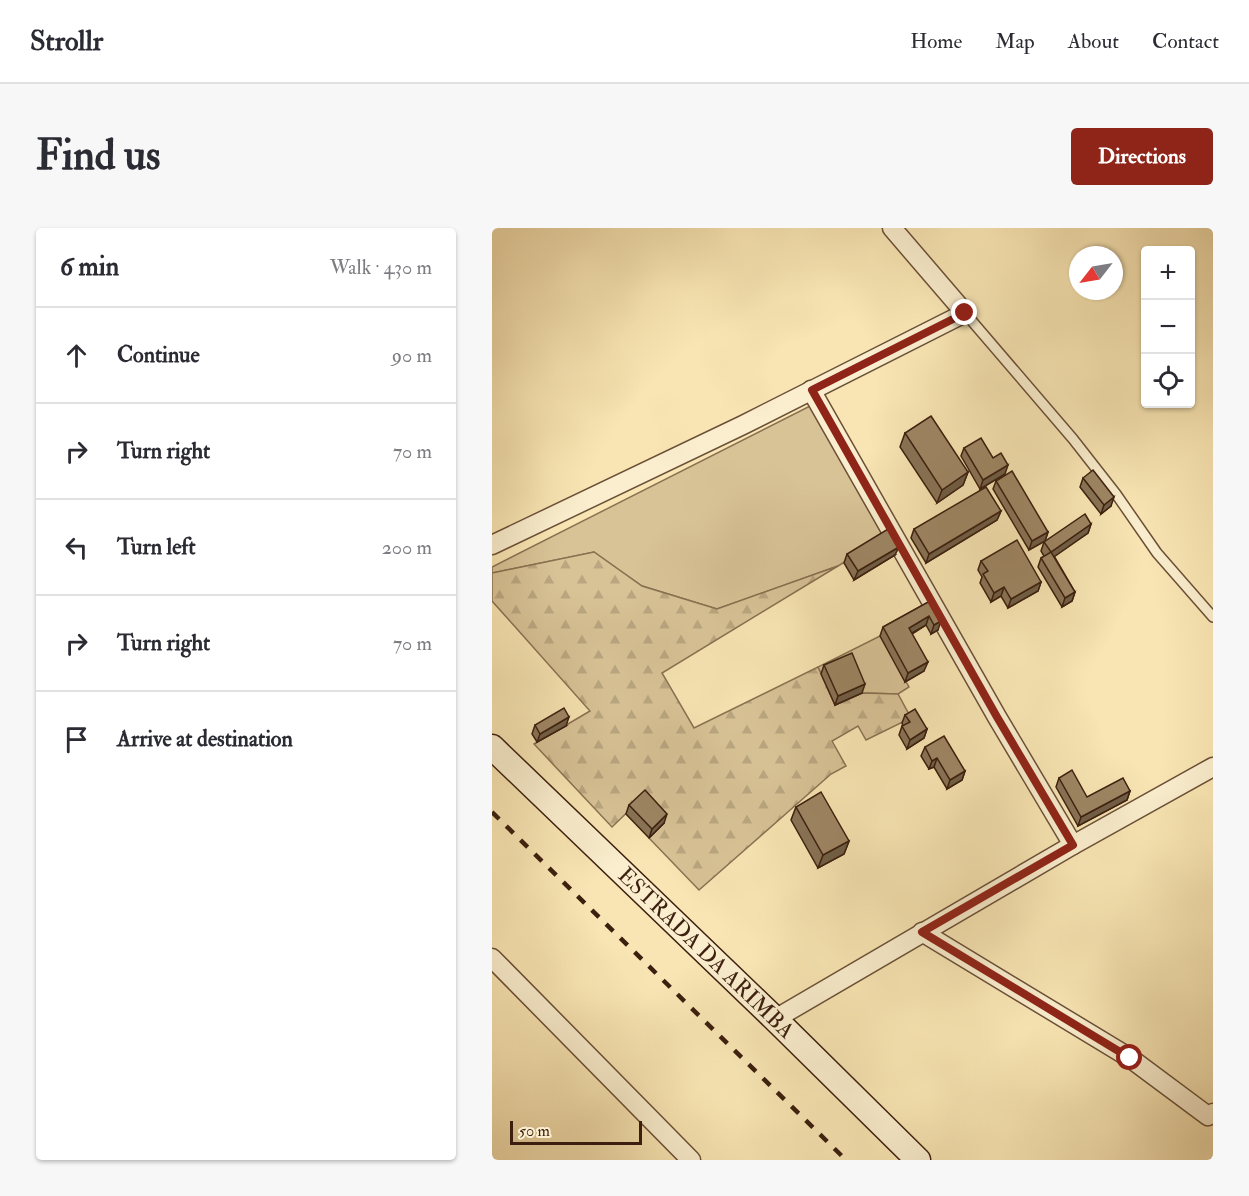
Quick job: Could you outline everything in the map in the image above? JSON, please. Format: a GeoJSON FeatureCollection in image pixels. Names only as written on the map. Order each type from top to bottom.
{"type":"FeatureCollection","features":[{"type":"Feature","properties":{"kind":"main road","name":"ESTRADA DA ARIMBA"},"geometry":{"type":"LineString","coordinates":[[492,747],[918,1160]]}},
{"type":"Feature","properties":{"kind":"street"},"geometry":{"type":"LineString","coordinates":[[492,545],[965,313],[892,228]]}},
{"type":"Feature","properties":{"kind":"street"},"geometry":{"type":"LineString","coordinates":[[812,390],[997,717],[1073,845]]}},
{"type":"Feature","properties":{"kind":"street"},"geometry":{"type":"LineString","coordinates":[[775,1019],[1073,845],[1213,767]]}},
{"type":"Feature","properties":{"kind":"street"},"geometry":{"type":"LineString","coordinates":[[922,932],[1130,1058],[1211,1117]]}},
{"type":"Feature","properties":{"kind":"street"},"geometry":{"type":"LineString","coordinates":[[492,958],[691,1160]]}},
{"type":"Feature","properties":{"kind":"lane"},"geometry":{"type":"LineString","coordinates":[[965,313],[1073,439],[1116,494],[1157,553],[1213,617]]}},
{"type":"Feature","properties":{"kind":"green space"},"geometry":{"type":"Polygon","coordinates":[[[810,406],[885,538],[838,566],[717,609],[642,586],[594,552],[492,573],[492,567],[810,406]]]}},
{"type":"Feature","properties":{"kind":"green space"},"geometry":{"type":"Polygon","coordinates":[[[594,552],[642,586],[717,609],[838,566],[662,673],[694,728],[818,667],[835,705],[862,693],[898,694],[911,718],[866,740],[858,726],[832,741],[846,766],[831,774],[699,890],[649,838],[664,823],[641,799],[612,827],[534,744],[590,711],[492,601],[492,573],[594,552]]]}},
{"type":"Feature","properties":{"kind":"green space"},"geometry":{"type":"Polygon","coordinates":[[[880,636],[909,687],[898,694],[862,693],[848,662],[821,674],[818,667],[880,636]]]}},
{"type":"Feature","properties":{"kind":"building"},"geometry":{"type":"Polygon","coordinates":[[[931,416],[968,472],[942,490],[905,433],[931,416]]]}},
{"type":"Feature","properties":{"kind":"building"},"geometry":{"type":"Polygon","coordinates":[[[981,438],[993,458],[1001,453],[1008,465],[983,480],[964,448],[981,438]]]}},
{"type":"Feature","properties":{"kind":"building"},"geometry":{"type":"Polygon","coordinates":[[[1093,470],[1114,497],[1104,505],[1083,478],[1093,470]]]}},
{"type":"Feature","properties":{"kind":"building"},"geometry":{"type":"Polygon","coordinates":[[[1012,471],[1048,532],[1032,541],[996,481],[1012,471]]]}},
{"type":"Feature","properties":{"kind":"building"},"geometry":{"type":"Polygon","coordinates":[[[986,487],[1001,511],[929,554],[914,529],[986,487]]]}},
{"type":"Feature","properties":{"kind":"building"},"geometry":{"type":"Polygon","coordinates":[[[1085,514],[1091,524],[1051,552],[1044,542],[1085,514]]]}},
{"type":"Feature","properties":{"kind":"building"},"geometry":{"type":"Polygon","coordinates":[[[888,529],[899,547],[858,571],[847,554],[888,529]]]}},
{"type":"Feature","properties":{"kind":"building"},"geometry":{"type":"Polygon","coordinates":[[[1017,540],[1041,582],[1011,599],[1004,587],[994,593],[983,574],[988,571],[981,561],[1017,540]]]}},
{"type":"Feature","properties":{"kind":"building"},"geometry":{"type":"Polygon","coordinates":[[[1051,552],[1075,592],[1065,598],[1041,558],[1051,552]]]}},
{"type":"Feature","properties":{"kind":"building"},"geometry":{"type":"Polygon","coordinates":[[[930,601],[941,621],[934,625],[929,616],[909,628],[928,662],[908,673],[883,627],[930,601]]]}},
{"type":"Feature","properties":{"kind":"building"},"geometry":{"type":"Polygon","coordinates":[[[852,653],[865,684],[838,696],[824,665],[852,653]]]}},
{"type":"Feature","properties":{"kind":"building"},"geometry":{"type":"Polygon","coordinates":[[[564,708],[569,717],[540,734],[535,725],[564,708]]]}},
{"type":"Feature","properties":{"kind":"building"},"geometry":{"type":"Polygon","coordinates":[[[915,709],[927,729],[910,740],[902,726],[910,722],[905,715],[915,709]]]}},
{"type":"Feature","properties":{"kind":"building"},"geometry":{"type":"Polygon","coordinates":[[[944,736],[965,771],[950,780],[937,758],[932,761],[925,747],[944,736]]]}},
{"type":"Feature","properties":{"kind":"building"},"geometry":{"type":"Polygon","coordinates":[[[1072,770],[1087,797],[1123,778],[1130,791],[1081,817],[1059,778],[1072,770]]]}},
{"type":"Feature","properties":{"kind":"building"},"geometry":{"type":"Polygon","coordinates":[[[645,790],[667,814],[652,829],[629,805],[645,790]]]}},
{"type":"Feature","properties":{"kind":"building"},"geometry":{"type":"Polygon","coordinates":[[[821,792],[849,841],[823,855],[796,807],[821,792]]]}},
{"type":"Feature","properties":{"kind":"railway"},"geometry":{"type":"LineString","coordinates":[[492,812],[846,1160]]}},
{"type":"Feature","properties":{"kind":"route"},"geometry":{"type":"LineString","coordinates":[[965,313],[812,390],[997,717],[1073,845],[922,932],[1130,1058]]}}]}
